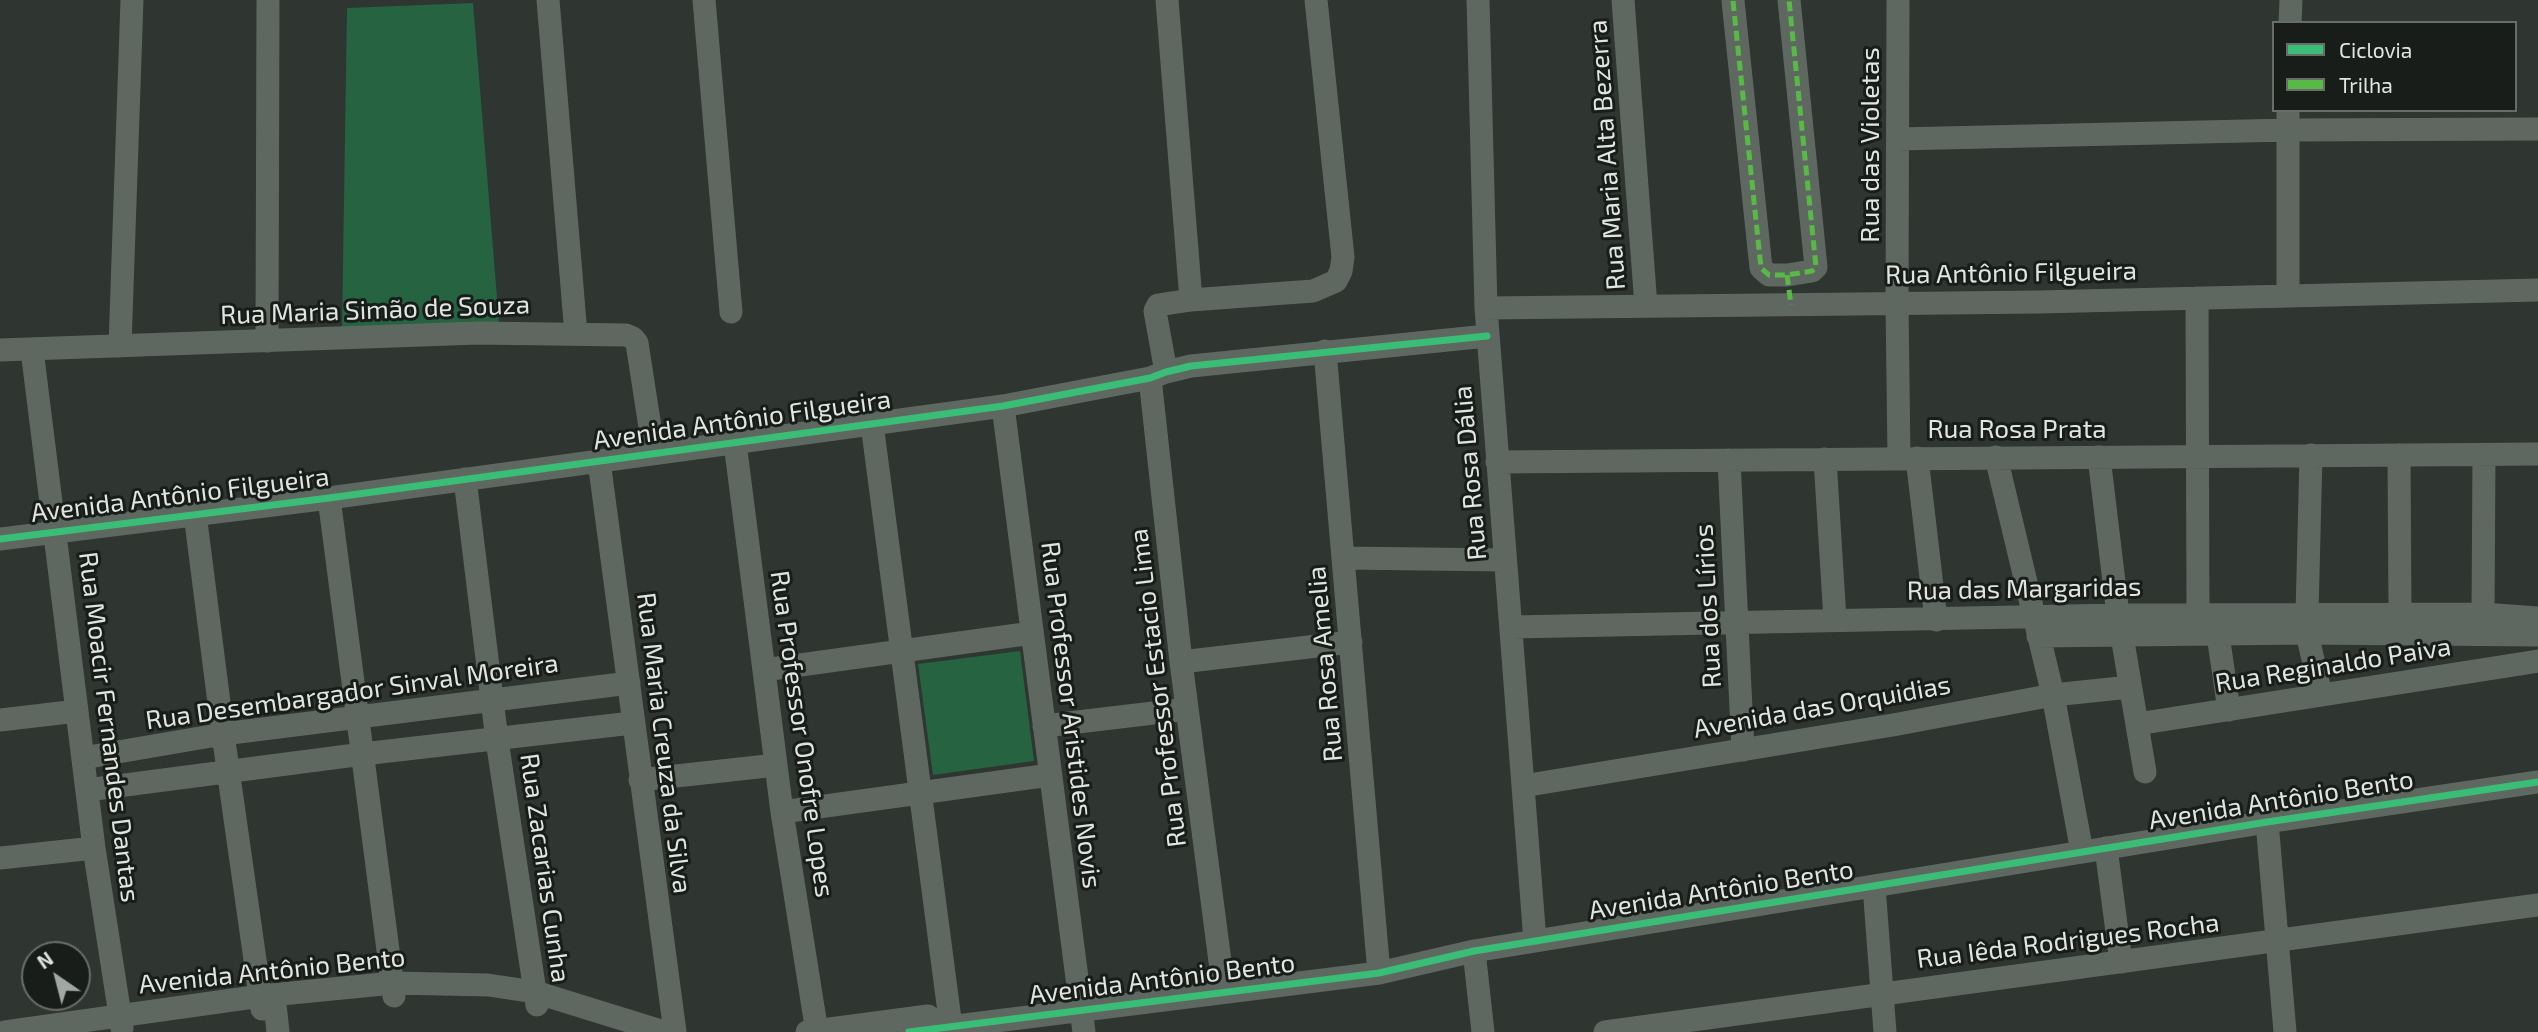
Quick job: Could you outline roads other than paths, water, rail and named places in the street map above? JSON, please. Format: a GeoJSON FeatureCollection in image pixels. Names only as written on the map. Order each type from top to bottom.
{"type":"FeatureCollection","features":[{"type":"Feature","properties":{"kind":"street"},"geometry":{"type":"LineString","coordinates":[[120,346],[132,0]]}},
{"type":"Feature","properties":{"kind":"street"},"geometry":{"type":"LineString","coordinates":[[267,341],[268,0]]}},
{"type":"Feature","properties":{"kind":"street"},"geometry":{"type":"LineString","coordinates":[[548,0],[576,334]]}},
{"type":"Feature","properties":{"kind":"street"},"geometry":{"type":"LineString","coordinates":[[704,0],[731,312]]}},
{"type":"Feature","properties":{"kind":"street"},"geometry":{"type":"LineString","coordinates":[[1167,0],[1191,300],[1313,291],[1336,281],[1341,271],[1343,257],[1316,0]]}},
{"type":"Feature","properties":{"kind":"street","name":"Rua Rosa Dália"},"geometry":{"type":"LineString","coordinates":[[1478,0],[1486,308],[1535,942]]}},
{"type":"Feature","properties":{"kind":"street","name":"Rua Maria Alta Bezerra"},"geometry":{"type":"LineString","coordinates":[[1623,0],[1646,306]]}},
{"type":"Feature","properties":{"kind":"street"},"geometry":{"type":"LineString","coordinates":[[1733,1],[1761,268],[1769,275],[1787,275],[1812,271],[1816,267],[1789,0]]}},
{"type":"Feature","properties":{"kind":"street","name":"Rua das Violetas"},"geometry":{"type":"LineString","coordinates":[[1898,0],[1897,303],[1908,458],[1936,620]]}},
{"type":"Feature","properties":{"kind":"street"},"geometry":{"type":"LineString","coordinates":[[2290,21],[2291,0]]}},
{"type":"Feature","properties":{"kind":"street"},"geometry":{"type":"LineString","coordinates":[[1898,139],[2288,120],[2538,129]]}},
{"type":"Feature","properties":{"kind":"street"},"geometry":{"type":"LineString","coordinates":[[2288,120],[2288,296]]}},
{"type":"Feature","properties":{"kind":"street"},"geometry":{"type":"LineString","coordinates":[[1787,275],[1791,304]]}},
{"type":"Feature","properties":{"kind":"street","name":"Rua Antônio Filgueira"},"geometry":{"type":"LineString","coordinates":[[1486,308],[2197,298],[2538,290]]}},
{"type":"Feature","properties":{"kind":"street"},"geometry":{"type":"LineString","coordinates":[[2197,298],[2198,614]]}},
{"type":"Feature","properties":{"kind":"street","name":"Rua Professor Estacio Lima"},"geometry":{"type":"LineString","coordinates":[[1191,300],[1161,304],[1155,311],[1181,662],[1223,986]]}},
{"type":"Feature","properties":{"kind":"street","name":"Rua Maria Simão de Souza"},"geometry":{"type":"LineString","coordinates":[[0,350],[478,333],[626,335],[636,340],[654,453]]}},
{"type":"Feature","properties":{"kind":"street","name":"Avenida Antônio Filgueira"},"geometry":{"type":"LineString","coordinates":[[0,539],[329,498],[1003,406],[1191,366],[1488,336]]}},
{"type":"Feature","properties":{"kind":"street","name":"Rua Moacir Fernandes Dantas"},"geometry":{"type":"LineString","coordinates":[[32,350],[94,848],[122,1021]]}},
{"type":"Feature","properties":{"kind":"street","name":"Rua Rosa Amelia"},"geometry":{"type":"LineString","coordinates":[[1325,351],[1379,967]]}},
{"type":"Feature","properties":{"kind":"street","name":"Rua Professor Aristides Novis"},"geometry":{"type":"LineString","coordinates":[[1003,406],[1082,1013]]}},
{"type":"Feature","properties":{"kind":"street"},"geometry":{"type":"LineString","coordinates":[[872,424],[951,1020]]}},
{"type":"Feature","properties":{"kind":"street","name":"Rua Professor Onofre Lopes"},"geometry":{"type":"LineString","coordinates":[[735,443],[782,812],[814,1032]]}},
{"type":"Feature","properties":{"kind":"street","name":"Rua Rosa Prata"},"geometry":{"type":"LineString","coordinates":[[1497,462],[2538,454]]}},
{"type":"Feature","properties":{"kind":"street"},"geometry":{"type":"LineString","coordinates":[[2399,455],[2400,614]]}},
{"type":"Feature","properties":{"kind":"street"},"geometry":{"type":"LineString","coordinates":[[2483,614],[2484,455]]}},
{"type":"Feature","properties":{"kind":"street"},"geometry":{"type":"LineString","coordinates":[[2311,456],[2307,624],[2322,695]]}},
{"type":"Feature","properties":{"kind":"street"},"geometry":{"type":"LineString","coordinates":[[1996,457],[2053,695],[2082,852]]}},
{"type":"Feature","properties":{"kind":"street"},"geometry":{"type":"LineString","coordinates":[[2099,457],[2120,626],[2145,772]]}},
{"type":"Feature","properties":{"kind":"street"},"geometry":{"type":"LineString","coordinates":[[1825,459],[1835,620]]}},
{"type":"Feature","properties":{"kind":"street","name":"Rua dos Lírios"},"geometry":{"type":"LineString","coordinates":[[1729,460],[1744,750]]}},
{"type":"Feature","properties":{"kind":"street","name":"Rua Maria Creuza da Silva"},"geometry":{"type":"LineString","coordinates":[[599,461],[675,1032]]}},
{"type":"Feature","properties":{"kind":"street","name":"Rua Zacarias Cunha"},"geometry":{"type":"LineString","coordinates":[[464,479],[497,740],[536,999]]}},
{"type":"Feature","properties":{"kind":"street"},"geometry":{"type":"LineString","coordinates":[[329,498],[394,990]]}},
{"type":"Feature","properties":{"kind":"street"},"geometry":{"type":"LineString","coordinates":[[195,514],[228,773],[268,1002],[278,1032]]}},
{"type":"Feature","properties":{"kind":"street"},"geometry":{"type":"LineString","coordinates":[[1343,558],[1505,560]]}},
{"type":"Feature","properties":{"kind":"street","name":"Rua das Margaridas"},"geometry":{"type":"LineString","coordinates":[[2120,626],[2198,614],[2307,624],[2538,635]]}},
{"type":"Feature","properties":{"kind":"street","name":"Rua das Margaridas"},"geometry":{"type":"LineString","coordinates":[[1512,626],[1936,620],[2036,626],[2120,626],[2218,635],[2400,614],[2483,614],[2538,618]]}},
{"type":"Feature","properties":{"kind":"street"},"geometry":{"type":"LineString","coordinates":[[764,670],[1032,633]]}},
{"type":"Feature","properties":{"kind":"street"},"geometry":{"type":"LineString","coordinates":[[2218,635],[2229,710]]}},
{"type":"Feature","properties":{"kind":"street"},"geometry":{"type":"LineString","coordinates":[[1181,662],[1351,642]]}},
{"type":"Feature","properties":{"kind":"street","name":"Rua Reginaldo Paiva"},"geometry":{"type":"LineString","coordinates":[[2137,724],[2538,661]]}},
{"type":"Feature","properties":{"kind":"street","name":"Rua Desembargador Sinval Moreira"},"geometry":{"type":"LineString","coordinates":[[83,758],[223,734],[629,683]]}},
{"type":"Feature","properties":{"kind":"street","name":"Avenida das Orquidias"},"geometry":{"type":"LineString","coordinates":[[1523,786],[2053,695],[2130,687]]}},
{"type":"Feature","properties":{"kind":"street"},"geometry":{"type":"LineString","coordinates":[[1044,726],[1186,709]]}},
{"type":"Feature","properties":{"kind":"street"},"geometry":{"type":"LineString","coordinates":[[0,720],[77,710]]}},
{"type":"Feature","properties":{"kind":"street"},"geometry":{"type":"LineString","coordinates":[[87,790],[632,723]]}},
{"type":"Feature","properties":{"kind":"street"},"geometry":{"type":"LineString","coordinates":[[640,780],[776,765]]}},
{"type":"Feature","properties":{"kind":"street"},"geometry":{"type":"LineString","coordinates":[[782,812],[1050,775]]}},
{"type":"Feature","properties":{"kind":"street","name":"Avenida Antônio Bento"},"geometry":{"type":"LineString","coordinates":[[814,1032],[951,1020],[1082,1013],[1223,986],[1379,967],[2267,822],[2538,782]]}},
{"type":"Feature","properties":{"kind":"street"},"geometry":{"type":"LineString","coordinates":[[2267,822],[2285,1032]]}},
{"type":"Feature","properties":{"kind":"street"},"geometry":{"type":"LineString","coordinates":[[0,858],[94,848]]}},
{"type":"Feature","properties":{"kind":"street"},"geometry":{"type":"LineString","coordinates":[[2106,848],[2121,962]]}},
{"type":"Feature","properties":{"kind":"street"},"geometry":{"type":"LineString","coordinates":[[1874,886],[1885,1032]]}},
{"type":"Feature","properties":{"kind":"street","name":"Rua Iêda Rodrigues Rocha"},"geometry":{"type":"LineString","coordinates":[[1605,1032],[2538,905]]}},
{"type":"Feature","properties":{"kind":"street"},"geometry":{"type":"LineString","coordinates":[[1474,951],[1483,1032]]}},
{"type":"Feature","properties":{"kind":"street","name":"Avenida Antônio Bento"},"geometry":{"type":"LineString","coordinates":[[5,1032],[394,990],[536,999],[664,1032]]}},
{"type":"Feature","properties":{"kind":"street","name":"Avenida Antônio Bento"},"geometry":{"type":"LineString","coordinates":[[536,999],[624,1032]]}},
{"type":"Feature","properties":{"kind":"street","name":"Avenida Antônio Bento"},"geometry":{"type":"LineString","coordinates":[[909,1032],[951,1020]]}},
{"type":"Feature","properties":{"kind":"street","name":"Avenida Antônio Bento"},"geometry":{"type":"LineString","coordinates":[[93,1032],[122,1021]]}}]}
